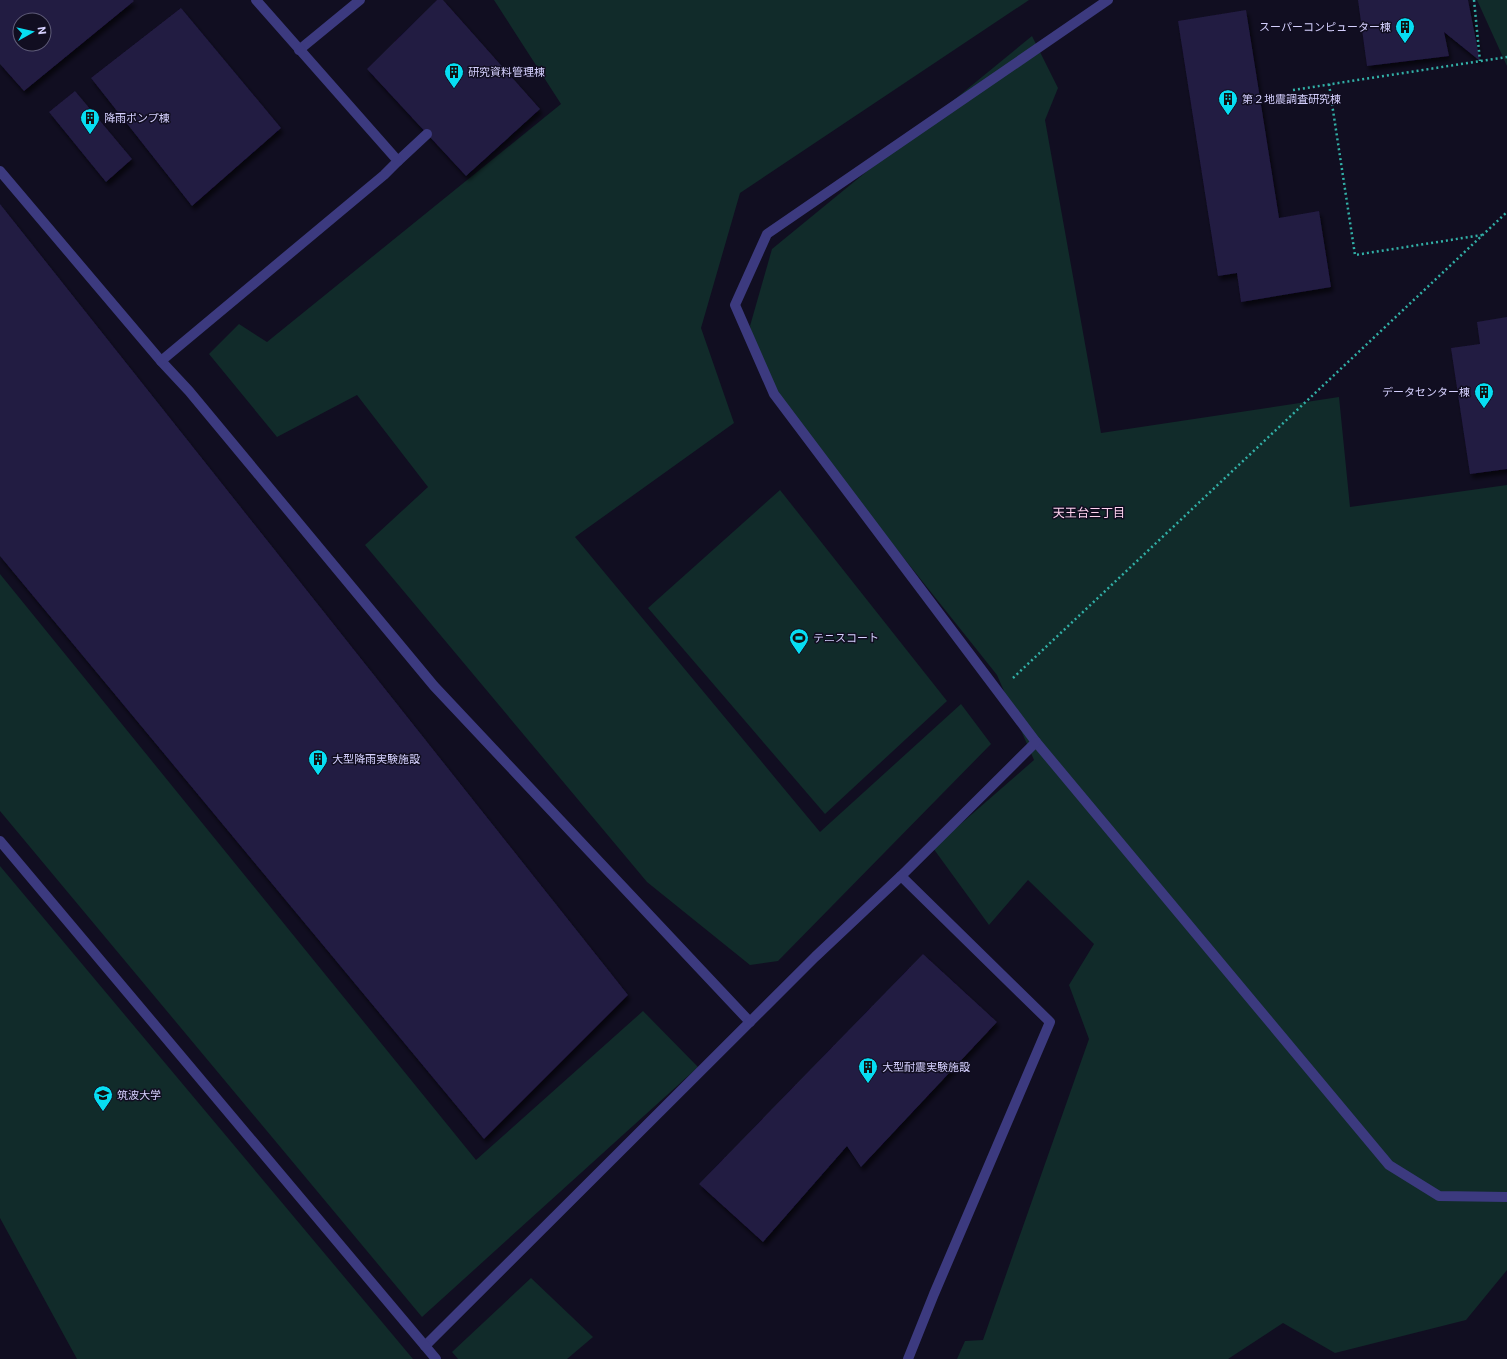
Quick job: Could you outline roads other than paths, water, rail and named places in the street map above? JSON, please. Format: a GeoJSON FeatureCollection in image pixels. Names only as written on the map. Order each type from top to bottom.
{"type":"FeatureCollection","features":[{"type":"Feature","properties":{"kind":"street"},"geometry":{"type":"LineString","coordinates":[[256,0],[398,161]]}},
{"type":"Feature","properties":{"kind":"street"},"geometry":{"type":"LineString","coordinates":[[299,50],[360,0]]}},
{"type":"Feature","properties":{"kind":"street"},"geometry":{"type":"LineString","coordinates":[[1108,0],[767,234],[735,305],[774,394],[1036,742],[1389,1165],[1439,1196],[1507,1197]]}},
{"type":"Feature","properties":{"kind":"street"},"geometry":{"type":"LineString","coordinates":[[161,361],[384,175],[427,134]]}},
{"type":"Feature","properties":{"kind":"street"},"geometry":{"type":"LineString","coordinates":[[0,171],[161,361],[189,391],[434,686],[750,1022]]}},
{"type":"Feature","properties":{"kind":"street"},"geometry":{"type":"LineString","coordinates":[[425,1346],[815,957],[901,876],[1036,742]]}},
{"type":"Feature","properties":{"kind":"street"},"geometry":{"type":"LineString","coordinates":[[0,841],[436,1359]]}},
{"type":"Feature","properties":{"kind":"street"},"geometry":{"type":"LineString","coordinates":[[901,876],[1050,1022],[937,1287],[908,1359]]}},
{"type":"Feature","properties":{"kind":"place","name":"スーパーコンピューター棟"},"geometry":{"type":"Point","coordinates":[1405,44]}},
{"type":"Feature","properties":{"kind":"place","name":"研究資料管理棟"},"geometry":{"type":"Point","coordinates":[454,89]}},
{"type":"Feature","properties":{"kind":"place","name":"第２地震調査研究棟"},"geometry":{"type":"Point","coordinates":[1228,116]}},
{"type":"Feature","properties":{"kind":"place","name":"降雨ポンプ棟"},"geometry":{"type":"Point","coordinates":[90,135]}},
{"type":"Feature","properties":{"kind":"place","name":"データセンター棟"},"geometry":{"type":"Point","coordinates":[1484,409]}},
{"type":"Feature","properties":{"kind":"place","name":"テニスコート"},"geometry":{"type":"Point","coordinates":[799,655]}},
{"type":"Feature","properties":{"kind":"place","name":"大型降雨実験施設"},"geometry":{"type":"Point","coordinates":[318,776]}},
{"type":"Feature","properties":{"kind":"place","name":"大型耐震実験施設"},"geometry":{"type":"Point","coordinates":[868,1084]}},
{"type":"Feature","properties":{"kind":"place","name":"筑波大学"},"geometry":{"type":"Point","coordinates":[103,1112]}},
{"type":"Feature","properties":{"kind":"district","name":"天王台三丁目"},"geometry":{"type":"Point","coordinates":[1089,513]}}]}
